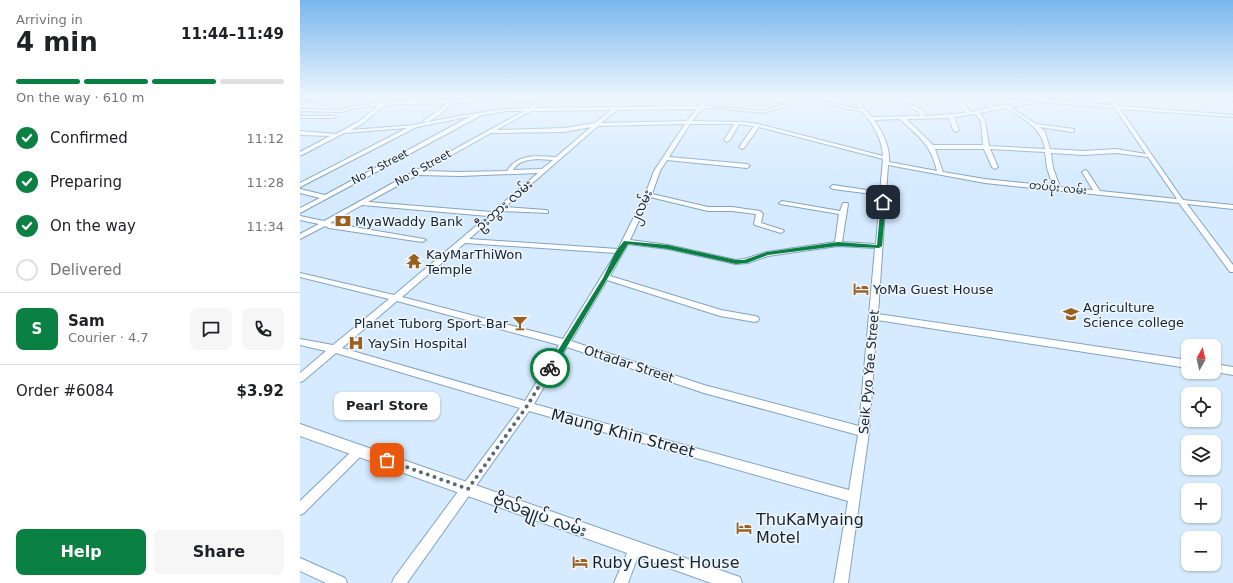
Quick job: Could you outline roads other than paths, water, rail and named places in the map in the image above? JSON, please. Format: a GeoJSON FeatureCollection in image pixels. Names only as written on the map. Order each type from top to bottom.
{"type":"FeatureCollection","features":[{"type":"Feature","properties":{"kind":"main road","name":"ဗိုလ်ချုပ် လမ်း"},"geometry":{"type":"LineString","coordinates":[[300,430],[734,583]]}},
{"type":"Feature","properties":{"kind":"street"},"geometry":{"type":"LineString","coordinates":[[300,154],[356,125]]}},
{"type":"Feature","properties":{"kind":"street"},"geometry":{"type":"LineString","coordinates":[[343,132],[421,125]]}},
{"type":"Feature","properties":{"kind":"street","name":"No 7 Street"},"geometry":{"type":"LineString","coordinates":[[300,211],[459,125]]}},
{"type":"Feature","properties":{"kind":"street","name":"No 6 Street"},"geometry":{"type":"LineString","coordinates":[[300,237],[501,125]]}},
{"type":"Feature","properties":{"kind":"street","name":"တပ်ပိုး လမ်း"},"geometry":{"type":"LineString","coordinates":[[489,132],[564,130],[594,125]]}},
{"type":"Feature","properties":{"kind":"street","name":"ဦးဘွား လမ်း"},"geometry":{"type":"LineString","coordinates":[[300,378],[463,241],[595,125]]}},
{"type":"Feature","properties":{"kind":"street","name":"၂လမ်း"},"geometry":{"type":"LineString","coordinates":[[399,583],[527,406],[606,278],[619,251],[626,242],[648,195],[657,171],[686,125]]}},
{"type":"Feature","properties":{"kind":"street"},"geometry":{"type":"LineString","coordinates":[[727,140],[736,125]]}},
{"type":"Feature","properties":{"kind":"street"},"geometry":{"type":"LineString","coordinates":[[742,147],[758,125]]}},
{"type":"Feature","properties":{"kind":"street","name":"တပ်ပိုး လမ်း"},"geometry":{"type":"LineString","coordinates":[[759,125],[885,161],[941,174],[985,181],[1179,199],[1233,207]]}},
{"type":"Feature","properties":{"kind":"street","name":"Seik Pyo Yae Street"},"geometry":{"type":"LineString","coordinates":[[841,583],[864,432],[884,194],[886,146],[876,125]]}},
{"type":"Feature","properties":{"kind":"street"},"geometry":{"type":"LineString","coordinates":[[909,125],[932,147],[938,160],[941,174]]}},
{"type":"Feature","properties":{"kind":"street"},"geometry":{"type":"LineString","coordinates":[[954,125],[956,130]]}},
{"type":"Feature","properties":{"kind":"street"},"geometry":{"type":"LineString","coordinates":[[983,125],[986,147],[995,166]]}},
{"type":"Feature","properties":{"kind":"street"},"geometry":{"type":"LineString","coordinates":[[1035,125],[1042,132],[1047,146],[1050,168],[1057,188]]}},
{"type":"Feature","properties":{"kind":"street"},"geometry":{"type":"LineString","coordinates":[[1037,125],[1072,130]]}},
{"type":"Feature","properties":{"kind":"street"},"geometry":{"type":"LineString","coordinates":[[1129,125],[1179,199],[1232,269]]}},
{"type":"Feature","properties":{"kind":"street"},"geometry":{"type":"LineString","coordinates":[[300,185],[417,126]]}},
{"type":"Feature","properties":{"kind":"street"},"geometry":{"type":"LineString","coordinates":[[300,133],[336,136]]}},
{"type":"Feature","properties":{"kind":"street"},"geometry":{"type":"LineString","coordinates":[[932,147],[986,147],[1084,153],[1102,149],[1150,156]]}},
{"type":"Feature","properties":{"kind":"street"},"geometry":{"type":"LineString","coordinates":[[509,172],[516,162],[537,158],[558,159]]}},
{"type":"Feature","properties":{"kind":"street"},"geometry":{"type":"LineString","coordinates":[[665,158],[747,166]]}},
{"type":"Feature","properties":{"kind":"street"},"geometry":{"type":"LineString","coordinates":[[415,173],[460,174],[543,170]]}},
{"type":"Feature","properties":{"kind":"street"},"geometry":{"type":"LineString","coordinates":[[1086,172],[1098,192]]}},
{"type":"Feature","properties":{"kind":"street"},"geometry":{"type":"LineString","coordinates":[[833,187],[884,194]]}},
{"type":"Feature","properties":{"kind":"street"},"geometry":{"type":"LineString","coordinates":[[300,191],[326,197]]}},
{"type":"Feature","properties":{"kind":"street"},"geometry":{"type":"LineString","coordinates":[[648,195],[708,209],[732,209],[758,212],[760,214],[757,224],[781,231]]}},
{"type":"Feature","properties":{"kind":"street"},"geometry":{"type":"LineString","coordinates":[[1179,199],[1233,203]]}},
{"type":"Feature","properties":{"kind":"street"},"geometry":{"type":"LineString","coordinates":[[361,203],[492,214]]}},
{"type":"Feature","properties":{"kind":"street"},"geometry":{"type":"LineString","coordinates":[[782,203],[843,213]]}},
{"type":"Feature","properties":{"kind":"street"},"geometry":{"type":"LineString","coordinates":[[838,244],[845,204]]}},
{"type":"Feature","properties":{"kind":"street"},"geometry":{"type":"LineString","coordinates":[[499,209],[546,212]]}},
{"type":"Feature","properties":{"kind":"street"},"geometry":{"type":"LineString","coordinates":[[300,218],[325,223],[329,226],[422,240]]}},
{"type":"Feature","properties":{"kind":"street"},"geometry":{"type":"LineString","coordinates":[[463,241],[619,251]]}},
{"type":"Feature","properties":{"kind":"street"},"geometry":{"type":"LineString","coordinates":[[626,242],[668,247],[736,262],[745,261],[767,254],[838,244],[879,246]]}},
{"type":"Feature","properties":{"kind":"street","name":"Ottadar Street"},"geometry":{"type":"LineString","coordinates":[[300,275],[396,298],[566,343],[704,389],[864,432]]}},
{"type":"Feature","properties":{"kind":"street"},"geometry":{"type":"LineString","coordinates":[[606,278],[720,313],[755,319]]}},
{"type":"Feature","properties":{"kind":"street"},"geometry":{"type":"LineString","coordinates":[[873,316],[1181,363]]}},
{"type":"Feature","properties":{"kind":"street","name":"Maung Khin Street"},"geometry":{"type":"LineString","coordinates":[[300,342],[334,349],[527,406],[855,497]]}},
{"type":"Feature","properties":{"kind":"street"},"geometry":{"type":"LineString","coordinates":[[1221,369],[1233,371]]}},
{"type":"Feature","properties":{"kind":"street"},"geometry":{"type":"LineString","coordinates":[[300,509],[360,450]]}},
{"type":"Feature","properties":{"kind":"street"},"geometry":{"type":"LineString","coordinates":[[621,583],[635,548]]}},
{"type":"Feature","properties":{"kind":"street"},"geometry":{"type":"LineString","coordinates":[[300,564],[340,583]]}},
{"type":"Feature","properties":{"kind":"place","name":"MyaWaddy Bank"},"geometry":{"type":"Point","coordinates":[343,221]}},
{"type":"Feature","properties":{"kind":"place","name":"KayMarThiWon Temple"},"geometry":{"type":"Point","coordinates":[414,261]}},
{"type":"Feature","properties":{"kind":"place","name":"YoMa Guest House"},"geometry":{"type":"Point","coordinates":[861,289]}},
{"type":"Feature","properties":{"kind":"place","name":"Agriculture Science college"},"geometry":{"type":"Point","coordinates":[1071,314]}},
{"type":"Feature","properties":{"kind":"place","name":"Planet Tuborg Sport Bar"},"geometry":{"type":"Point","coordinates":[520,323]}},
{"type":"Feature","properties":{"kind":"place","name":"YaySin Hospital"},"geometry":{"type":"Point","coordinates":[356,343]}},
{"type":"Feature","properties":{"kind":"place","name":"Pearl Store"},"geometry":{"type":"Point","coordinates":[387,460]}},
{"type":"Feature","properties":{"kind":"place","name":"ThuKaMyaing Motel"},"geometry":{"type":"Point","coordinates":[744,528]}},
{"type":"Feature","properties":{"kind":"place","name":"Ruby Guest House"},"geometry":{"type":"Point","coordinates":[580,562]}}]}
